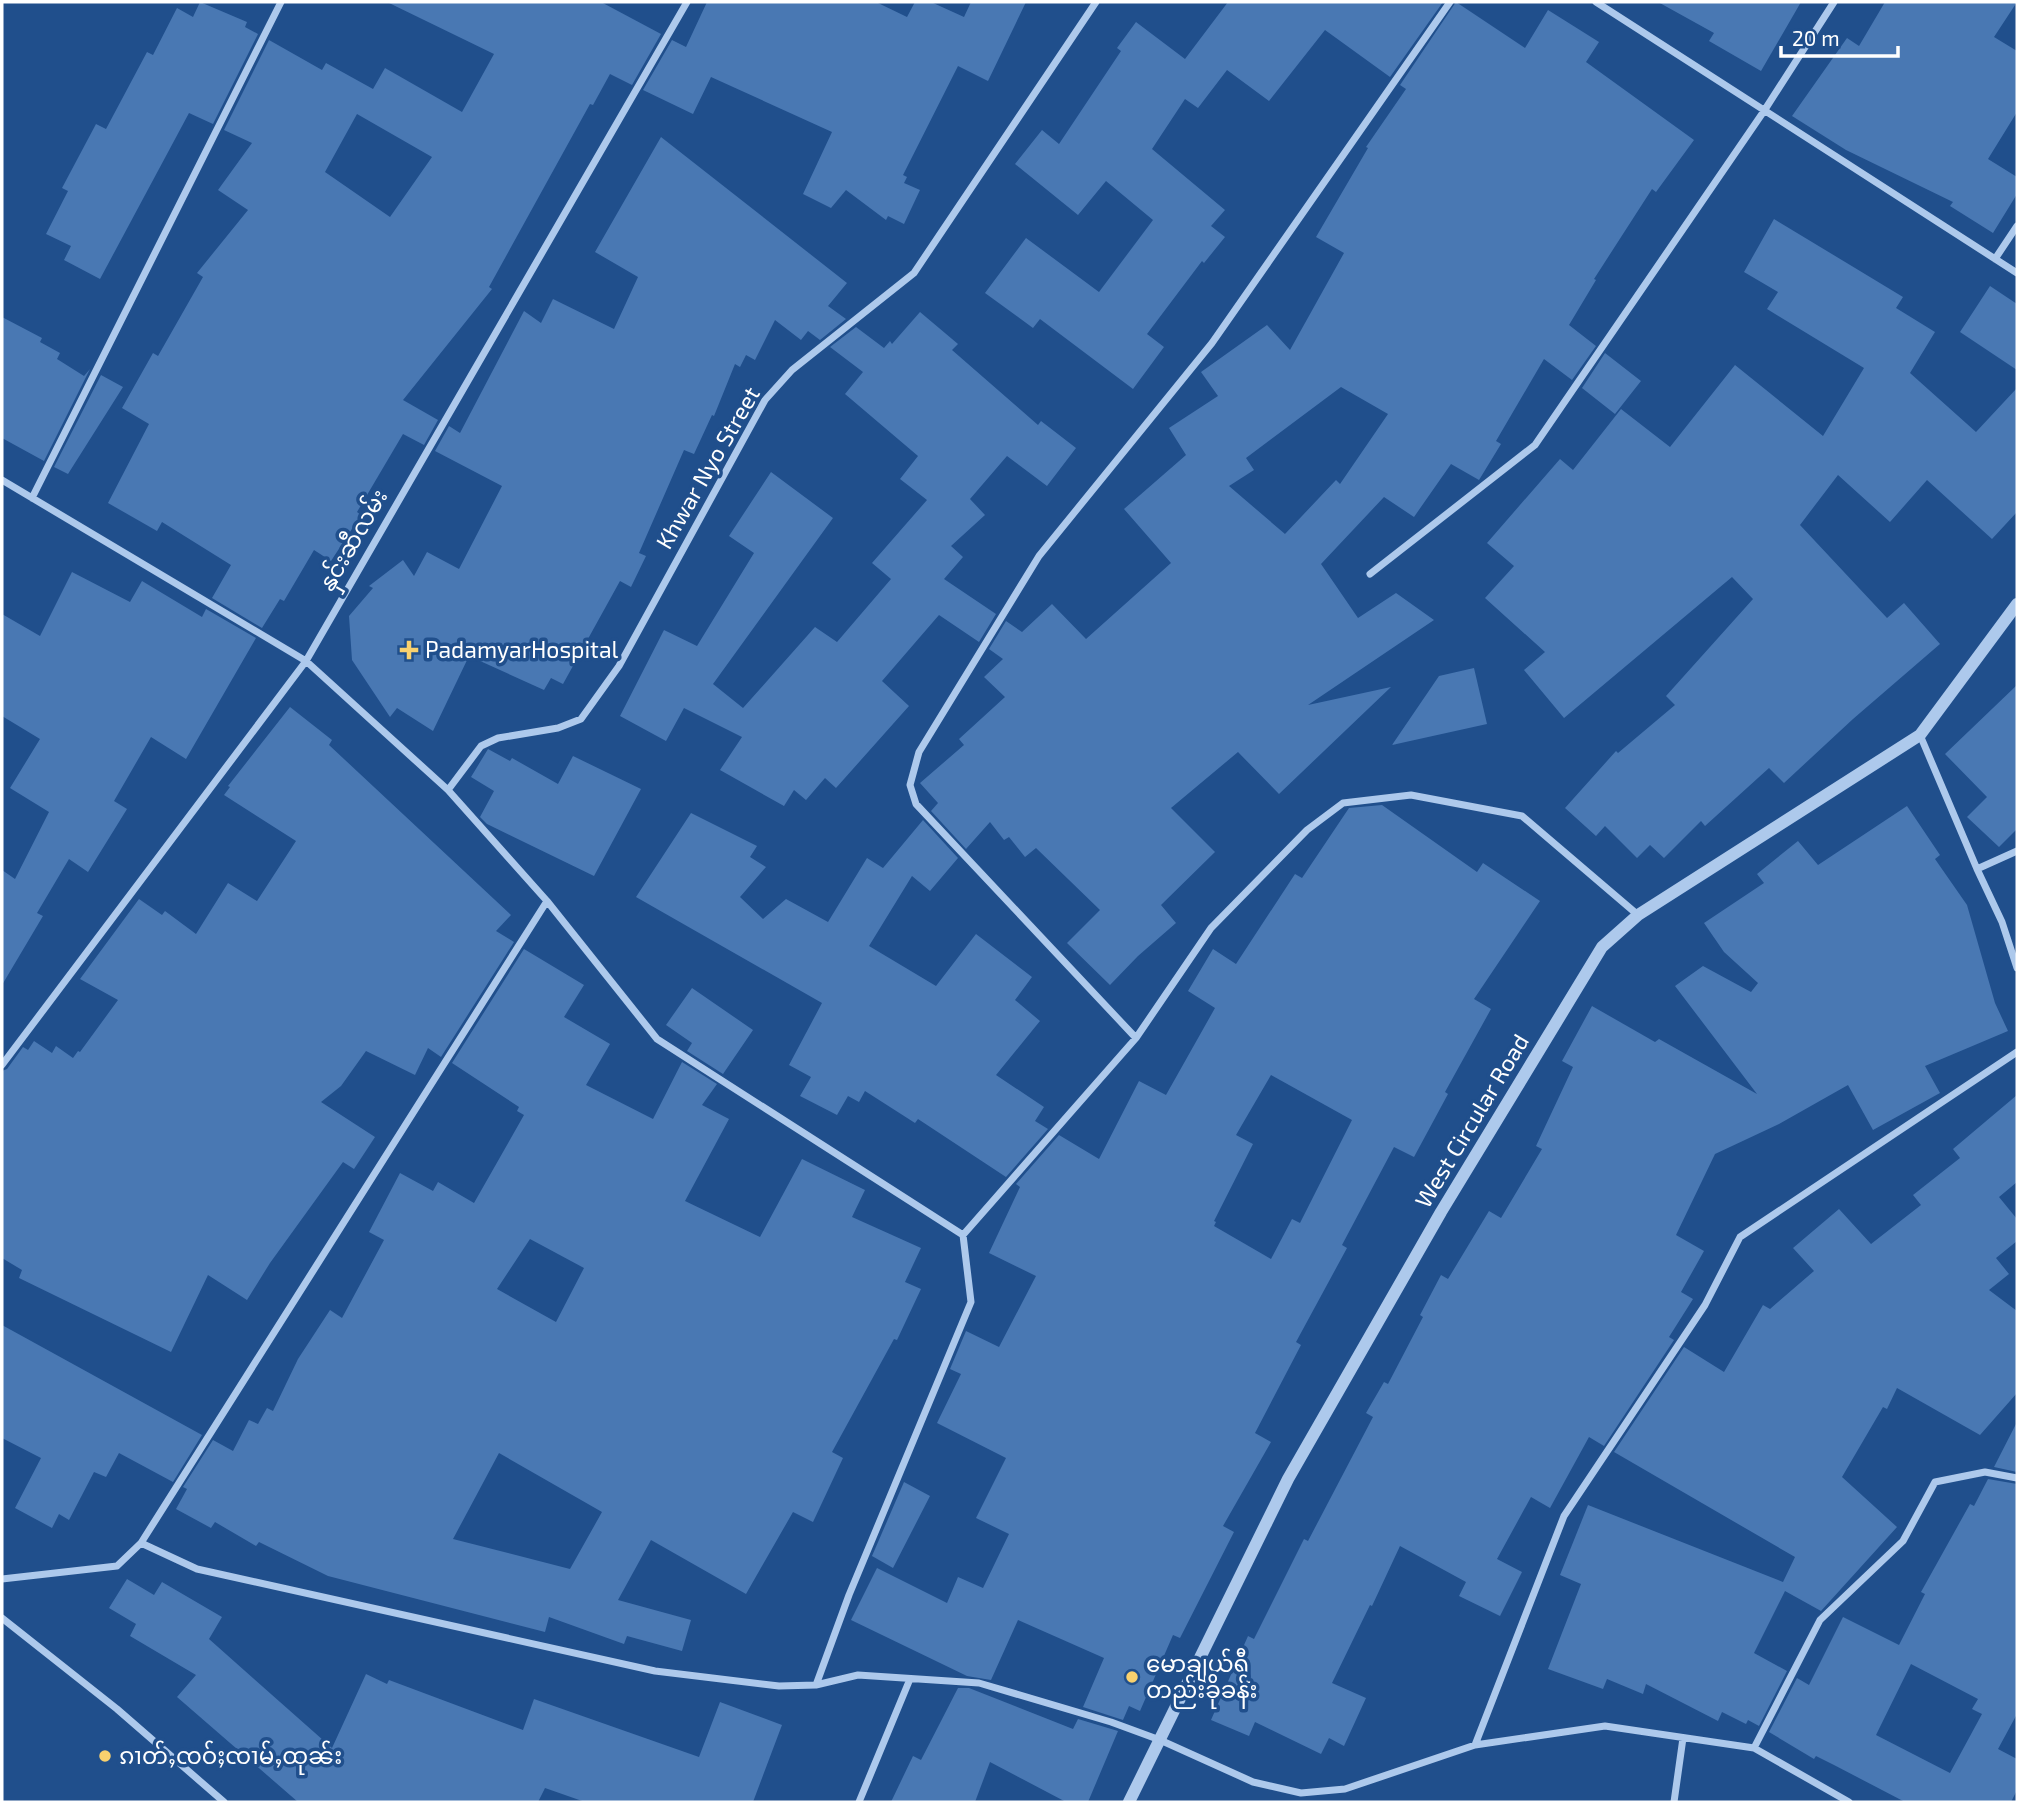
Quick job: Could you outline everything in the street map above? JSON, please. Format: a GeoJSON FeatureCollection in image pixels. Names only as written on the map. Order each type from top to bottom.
{"type":"FeatureCollection","features":[{"type":"Feature","properties":{"kind":"street"},"geometry":{"type":"LineString","coordinates":[[32,498],[281,2]]}},
{"type":"Feature","properties":{"kind":"street","name":"နှင်းဆီလမ်း"},"geometry":{"type":"LineString","coordinates":[[2,1065],[306,661],[687,2]]}},
{"type":"Feature","properties":{"kind":"street","name":"Khwar Nyo Street"},"geometry":{"type":"LineString","coordinates":[[448,790],[481,746],[498,738],[558,728],[581,719],[620,666],[765,400],[792,370],[914,273],[1096,2]]}},
{"type":"Feature","properties":{"kind":"street"},"geometry":{"type":"LineString","coordinates":[[1136,1038],[916,804],[910,785],[919,752],[1039,556],[1212,342],[1450,2]]}},
{"type":"Feature","properties":{"kind":"street"},"geometry":{"type":"LineString","coordinates":[[1595,2],[2017,273]]}},
{"type":"Feature","properties":{"kind":"street"},"geometry":{"type":"LineString","coordinates":[[1370,575],[1535,445],[1764,111],[1834,2]]}},
{"type":"Feature","properties":{"kind":"street"},"geometry":{"type":"LineString","coordinates":[[1995,259],[2017,226]]}},
{"type":"Feature","properties":{"kind":"street"},"geometry":{"type":"LineString","coordinates":[[2,480],[306,661],[448,790],[547,901],[657,1040],[962,1235]]}},
{"type":"Feature","properties":{"kind":"street","name":"West Circular Road"},"geometry":{"type":"LineString","coordinates":[[1129,1802],[1288,1479],[1441,1212],[1602,947],[1638,915],[1920,734],[2017,604]]}},
{"type":"Feature","properties":{"kind":"street"},"geometry":{"type":"LineString","coordinates":[[1920,734],[2002,922],[2017,968]]}},
{"type":"Feature","properties":{"kind":"street"},"geometry":{"type":"LineString","coordinates":[[816,1685],[849,1595],[971,1302],[962,1235],[1136,1038],[1211,928],[1307,830],[1343,803],[1411,794],[1522,816],[1638,915]]}},
{"type":"Feature","properties":{"kind":"street"},"geometry":{"type":"LineString","coordinates":[[1977,869],[2017,851]]}},
{"type":"Feature","properties":{"kind":"street"},"geometry":{"type":"LineString","coordinates":[[2,1579],[117,1566],[141,1543],[547,901]]}},
{"type":"Feature","properties":{"kind":"street"},"geometry":{"type":"LineString","coordinates":[[1475,1745],[1564,1516],[1705,1305],[1740,1237],[2017,1052]]}},
{"type":"Feature","properties":{"kind":"street"},"geometry":{"type":"LineString","coordinates":[[1754,1748],[1820,1620],[1903,1541],[1935,1482],[1985,1472],[2017,1478]]}},
{"type":"Feature","properties":{"kind":"street"},"geometry":{"type":"LineString","coordinates":[[141,1543],[197,1569],[654,1671],[779,1686],[816,1685],[858,1675],[979,1683],[1111,1722],[1160,1740],[1253,1782],[1301,1793],[1345,1789],[1475,1745],[1605,1726],[1754,1748],[1849,1802]]}},
{"type":"Feature","properties":{"kind":"street"},"geometry":{"type":"LineString","coordinates":[[2,1618],[117,1709],[224,1802]]}},
{"type":"Feature","properties":{"kind":"street"},"geometry":{"type":"LineString","coordinates":[[859,1802],[910,1679]]}},
{"type":"Feature","properties":{"kind":"street"},"geometry":{"type":"LineString","coordinates":[[1674,1802],[1683,1738]]}},
{"type":"Feature","properties":{"kind":"building"},"geometry":{"type":"Polygon","coordinates":[[[200,2],[247,22],[245,27],[258,34],[213,124],[189,113],[100,279],[64,260],[71,246],[46,234],[68,191],[62,188],[96,124],[106,129],[147,52],[153,55],[177,8],[193,17],[200,2]]]}},
{"type":"Feature","properties":{"kind":"building"},"geometry":{"type":"Polygon","coordinates":[[[387,2],[601,2],[661,34],[632,85],[610,74],[593,105],[590,104],[489,287],[492,289],[403,400],[438,420],[424,445],[403,434],[357,512],[361,515],[331,561],[314,550],[284,601],[280,599],[262,628],[212,598],[231,565],[162,522],[157,531],[108,503],[149,424],[122,408],[153,353],[158,356],[203,277],[197,273],[248,210],[218,190],[252,143],[224,130],[269,40],[322,70],[326,63],[373,89],[385,68],[462,112],[494,54],[387,2]],[[357,114],[325,172],[390,217],[432,157],[357,114]]]}},
{"type":"Feature","properties":{"kind":"building"},"geometry":{"type":"Polygon","coordinates":[[[707,2],[876,2],[907,17],[915,2],[931,2],[964,17],[971,2],[1026,2],[988,81],[958,66],[903,175],[907,177],[904,183],[920,190],[904,224],[888,216],[886,220],[846,190],[831,208],[803,194],[832,132],[711,77],[693,114],[643,90],[672,40],[686,47],[707,2]]]}},
{"type":"Feature","properties":{"kind":"building"},"geometry":{"type":"Polygon","coordinates":[[[1228,2],[1443,2],[1390,77],[1325,30],[1269,101],[1227,70],[1198,108],[1185,99],[1152,149],[1225,210],[1211,226],[1225,237],[1204,263],[1202,261],[1147,334],[1164,347],[1133,389],[1040,319],[1033,328],[985,293],[1026,238],[1099,292],[1153,220],[1106,181],[1078,215],[1015,164],[1042,130],[1059,144],[1121,51],[1117,48],[1136,22],[1185,59],[1228,2]]]}},
{"type":"Feature","properties":{"kind":"building"},"geometry":{"type":"Polygon","coordinates":[[[1456,2],[1525,48],[1548,10],[1599,42],[1586,62],[1694,140],[1656,192],[1652,189],[1594,279],[1596,280],[1569,325],[1596,346],[1572,380],[1544,359],[1496,441],[1501,444],[1479,480],[1451,464],[1414,517],[1384,497],[1321,564],[1358,618],[1396,593],[1434,620],[1308,705],[1391,687],[1279,794],[1238,752],[1171,808],[1215,852],[1161,905],[1176,923],[1110,985],[1067,943],[1100,910],[1036,848],[1025,857],[1009,837],[1004,840],[990,822],[966,849],[931,811],[938,803],[920,783],[964,745],[959,739],[1005,697],[984,677],[1003,659],[989,649],[1006,621],[1022,632],[1052,604],[1086,639],[1171,563],[1124,509],[1186,455],[1169,428],[1218,396],[1201,372],[1267,325],[1290,350],[1344,253],[1316,237],[1368,148],[1366,147],[1406,89],[1400,85],[1456,2]],[[1341,387],[1246,458],[1254,470],[1229,486],[1285,534],[1336,480],[1340,484],[1388,414],[1341,387]]]}},
{"type":"Feature","properties":{"kind":"building"},"geometry":{"type":"Polygon","coordinates":[[[1658,2],[1801,2],[1761,71],[1709,41],[1714,33],[1658,2]]]}},
{"type":"Feature","properties":{"kind":"building"},"geometry":{"type":"Polygon","coordinates":[[[1885,2],[2017,2],[1994,37],[2017,51],[2017,112],[1988,159],[2017,177],[2017,194],[1993,233],[1950,206],[1953,202],[1846,150],[1792,116],[1847,38],[1859,46],[1885,2]]]}},
{"type":"Feature","properties":{"kind":"building"},"geometry":{"type":"Polygon","coordinates":[[[661,137],[847,283],[828,306],[846,319],[820,340],[808,331],[801,340],[775,320],[755,360],[746,355],[740,367],[735,364],[714,416],[712,415],[694,454],[684,450],[639,553],[646,556],[631,587],[620,581],[563,684],[551,678],[544,690],[469,656],[433,731],[397,708],[390,717],[352,660],[349,616],[373,588],[369,586],[403,560],[414,576],[427,552],[459,569],[502,486],[435,451],[449,426],[460,433],[524,311],[541,323],[553,299],[614,329],[638,277],[595,252],[661,137]]]}},
{"type":"Feature","properties":{"kind":"building"},"geometry":{"type":"Polygon","coordinates":[[[1774,219],[1903,297],[1896,308],[1935,332],[1910,373],[1976,432],[2017,388],[2017,512],[1992,539],[1927,480],[1890,522],[1838,475],[1800,525],[1887,618],[1904,603],[1940,644],[1784,783],[1769,768],[1705,826],[1701,821],[1664,858],[1650,845],[1637,858],[1605,826],[1596,836],[1565,808],[1616,751],[1618,753],[1675,705],[1666,696],[1753,599],[1732,577],[1564,718],[1524,670],[1545,652],[1485,598],[1514,566],[1487,543],[1560,459],[1573,470],[1621,409],[1670,447],[1735,365],[1823,436],[1864,368],[1767,309],[1778,292],[1744,272],[1774,219]]]}},
{"type":"Feature","properties":{"kind":"building"},"geometry":{"type":"Polygon","coordinates":[[[1990,286],[2017,304],[2017,370],[1960,332],[1990,286]]]}},
{"type":"Feature","properties":{"kind":"building"},"geometry":{"type":"Polygon","coordinates":[[[920,312],[958,344],[952,350],[1038,425],[1041,421],[1076,448],[1047,486],[1007,456],[970,499],[985,515],[951,546],[963,557],[944,579],[996,614],[979,642],[939,615],[882,681],[909,706],[836,788],[825,778],[806,800],[794,790],[784,806],[720,770],[742,737],[684,708],[666,741],[620,716],[664,630],[697,646],[754,553],[729,536],[771,472],[833,518],[713,684],[743,708],[815,627],[837,642],[891,579],[872,563],[927,500],[900,479],[918,456],[845,394],[863,372],[830,347],[856,327],[884,348],[890,341],[892,344],[920,312]]]}},
{"type":"Feature","properties":{"kind":"building"},"geometry":{"type":"Polygon","coordinates":[[[2,317],[42,338],[40,342],[60,353],[57,359],[84,376],[90,369],[44,461],[2,438],[2,317]]]}},
{"type":"Feature","properties":{"kind":"building"},"geometry":{"type":"Polygon","coordinates":[[[1605,353],[1641,381],[1615,414],[1582,388],[1605,353]]]}},
{"type":"Feature","properties":{"kind":"building"},"geometry":{"type":"Polygon","coordinates":[[[101,375],[123,387],[68,474],[54,467],[101,375]]]}},
{"type":"Feature","properties":{"kind":"building"},"geometry":{"type":"Polygon","coordinates":[[[72,572],[130,602],[142,581],[202,617],[206,609],[256,638],[186,759],[151,737],[114,801],[127,809],[88,872],[69,859],[37,913],[43,916],[2,985],[2,870],[15,879],[49,812],[10,788],[40,739],[2,716],[2,614],[40,636],[72,572]]]}},
{"type":"Feature","properties":{"kind":"building"},"geometry":{"type":"Polygon","coordinates":[[[1474,668],[1487,724],[1392,745],[1439,676],[1474,668]]]}},
{"type":"Feature","properties":{"kind":"building"},"geometry":{"type":"Polygon","coordinates":[[[2017,685],[2017,829],[1999,847],[1967,817],[1987,797],[1945,754],[2017,685]]]}},
{"type":"Feature","properties":{"kind":"building"},"geometry":{"type":"Polygon","coordinates":[[[290,707],[332,740],[329,745],[511,915],[496,931],[514,942],[441,1057],[428,1048],[415,1075],[366,1051],[341,1086],[321,1102],[375,1137],[354,1169],[343,1162],[270,1263],[247,1300],[208,1275],[171,1352],[19,1278],[22,1270],[2,1258],[2,1071],[7,1069],[23,1047],[28,1050],[34,1041],[52,1053],[56,1046],[73,1058],[80,1052],[118,1000],[80,979],[139,899],[162,915],[165,911],[196,934],[228,883],[257,901],[296,841],[224,795],[230,787],[228,786],[290,707]]]}},
{"type":"Feature","properties":{"kind":"building"},"geometry":{"type":"Polygon","coordinates":[[[488,749],[510,761],[512,758],[558,784],[573,756],[641,789],[594,876],[487,824],[480,817],[494,791],[471,777],[488,749]]]}},
{"type":"Feature","properties":{"kind":"building"},"geometry":{"type":"Polygon","coordinates":[[[1382,805],[1477,872],[1483,863],[1540,901],[1474,999],[1491,1009],[1445,1092],[1448,1094],[1414,1157],[1394,1147],[1342,1245],[1347,1248],[1296,1342],[1301,1345],[1255,1433],[1271,1442],[1223,1526],[1234,1532],[1180,1638],[1173,1635],[1140,1711],[1129,1706],[1123,1720],[1083,1707],[1104,1658],[1018,1620],[991,1680],[967,1676],[851,1620],[877,1568],[947,1603],[958,1577],[983,1588],[1009,1534],[976,1518],[1006,1458],[937,1423],[961,1374],[950,1369],[966,1331],[999,1347],[1036,1276],[989,1253],[1020,1187],[1016,1184],[1059,1135],[1099,1159],[1139,1081],[1166,1095],[1215,1008],[1188,991],[1213,949],[1236,964],[1295,874],[1302,878],[1349,808],[1382,805]],[[1271,1075],[1236,1135],[1253,1144],[1214,1221],[1214,1226],[1271,1259],[1292,1219],[1300,1223],[1352,1120],[1271,1075]]]}},
{"type":"Feature","properties":{"kind":"building"},"geometry":{"type":"Polygon","coordinates":[[[1907,806],[1940,855],[1935,859],[1967,905],[1995,1003],[2008,1031],[1925,1066],[1940,1093],[1873,1130],[1848,1085],[1779,1124],[1715,1154],[1676,1235],[1704,1251],[1681,1292],[1693,1299],[1669,1337],[1674,1340],[1604,1446],[1589,1437],[1550,1508],[1531,1497],[1497,1559],[1522,1572],[1500,1616],[1459,1596],[1466,1582],[1400,1546],[1332,1683],[1366,1698],[1344,1746],[1329,1738],[1321,1754],[1255,1722],[1249,1736],[1211,1720],[1248,1636],[1254,1639],[1304,1539],[1308,1541],[1373,1417],[1366,1413],[1384,1382],[1388,1384],[1423,1317],[1420,1315],[1441,1275],[1448,1279],[1489,1211],[1501,1218],[1542,1149],[1536,1146],[1573,1067],[1562,1061],[1592,1006],[1655,1042],[1659,1039],[1757,1094],[1675,986],[1703,966],[1751,992],[1758,983],[1724,952],[1704,923],[1764,883],[1757,874],[1798,841],[1818,865],[1907,806]]]}},
{"type":"Feature","properties":{"kind":"building"},"geometry":{"type":"Polygon","coordinates":[[[691,813],[757,846],[750,857],[766,867],[740,897],[763,919],[786,899],[828,922],[867,858],[883,868],[923,820],[958,858],[930,891],[912,876],[869,946],[936,986],[976,934],[1032,977],[1015,1000],[1040,1021],[996,1075],[1044,1107],[1035,1121],[1048,1129],[1006,1177],[918,1119],[915,1123],[865,1091],[859,1102],[848,1096],[837,1115],[800,1096],[811,1077],[789,1065],[822,1003],[636,897],[691,813]]]}},
{"type":"Feature","properties":{"kind":"building"},"geometry":{"type":"Polygon","coordinates":[[[524,949],[584,985],[564,1017],[610,1044],[586,1085],[653,1119],[682,1062],[717,1084],[702,1105],[729,1119],[685,1201],[760,1237],[802,1159],[865,1190],[852,1217],[921,1248],[905,1282],[921,1289],[897,1340],[894,1339],[832,1452],[843,1458],[813,1522],[793,1512],[746,1594],[651,1540],[618,1600],[691,1620],[682,1651],[627,1636],[624,1644],[549,1617],[545,1632],[328,1576],[259,1542],[256,1546],[215,1522],[211,1528],[176,1509],[187,1489],[183,1487],[213,1440],[233,1451],[249,1420],[258,1424],[267,1408],[273,1411],[298,1359],[330,1310],[342,1318],[384,1240],[369,1232],[400,1173],[433,1191],[438,1182],[474,1203],[524,1115],[517,1111],[519,1107],[452,1063],[524,949]],[[530,1239],[497,1289],[556,1322],[584,1268],[530,1239]],[[499,1453],[453,1539],[570,1569],[602,1512],[499,1453]]]}},
{"type":"Feature","properties":{"kind":"building"},"geometry":{"type":"Polygon","coordinates":[[[692,988],[753,1030],[723,1074],[687,1051],[692,1043],[666,1025],[692,988]]]}},
{"type":"Feature","properties":{"kind":"building"},"geometry":{"type":"Polygon","coordinates":[[[2017,1095],[2017,1182],[1999,1197],[2017,1219],[2017,1241],[1996,1258],[2009,1274],[1989,1290],[2017,1311],[2017,1393],[1980,1435],[1897,1388],[1887,1409],[1883,1407],[1842,1477],[1897,1527],[1821,1611],[1785,1591],[1754,1653],[1787,1671],[1759,1726],[1748,1720],[1746,1724],[1722,1712],[1718,1721],[1646,1684],[1643,1694],[1607,1679],[1603,1689],[1548,1669],[1581,1584],[1560,1575],[1588,1505],[1783,1582],[1795,1557],[1614,1452],[1684,1347],[1724,1372],[1763,1305],[1770,1309],[1814,1271],[1793,1248],[1839,1209],[1871,1244],[1921,1205],[1913,1195],[1960,1158],[1953,1149],[2017,1095]]]}},
{"type":"Feature","properties":{"kind":"building"},"geometry":{"type":"Polygon","coordinates":[[[2,1325],[202,1435],[173,1482],[119,1453],[106,1477],[94,1472],[69,1520],[59,1514],[52,1528],[15,1508],[41,1458],[2,1438],[2,1325]]]}},
{"type":"Feature","properties":{"kind":"building"},"geometry":{"type":"Polygon","coordinates":[[[2017,1422],[2017,1472],[1994,1467],[2017,1422]]]}},
{"type":"Feature","properties":{"kind":"building"},"geometry":{"type":"Polygon","coordinates":[[[1988,1479],[2017,1484],[2017,1714],[1998,1749],[2017,1759],[2017,1790],[2011,1802],[1905,1802],[1816,1756],[1814,1759],[1769,1732],[1797,1678],[1809,1685],[1843,1617],[1899,1645],[1925,1594],[1921,1592],[1970,1504],[1974,1506],[1988,1479]],[[1911,1664],[1876,1735],[1950,1773],[1982,1714],[1972,1709],[1978,1699],[1911,1664]]]}},
{"type":"Feature","properties":{"kind":"building"},"geometry":{"type":"Polygon","coordinates":[[[904,1482],[930,1496],[893,1568],[872,1556],[904,1482]]]}},
{"type":"Feature","properties":{"kind":"building"},"geometry":{"type":"Polygon","coordinates":[[[127,1579],[154,1595],[162,1582],[222,1617],[209,1639],[332,1748],[366,1674],[387,1684],[389,1680],[523,1730],[534,1699],[699,1757],[720,1702],[782,1725],[753,1802],[585,1802],[545,1788],[538,1802],[298,1802],[177,1697],[196,1675],[130,1636],[136,1624],[109,1608],[127,1579]]]}},
{"type":"Feature","properties":{"kind":"building"},"geometry":{"type":"Polygon","coordinates":[[[958,1688],[969,1688],[1073,1729],[1078,1719],[1118,1731],[1088,1802],[1066,1802],[990,1762],[975,1802],[891,1802],[913,1756],[921,1760],[958,1688]]]}},
{"type":"Feature","properties":{"kind":"place","name":"PadamyarHospital"},"geometry":{"type":"Point","coordinates":[409,650]}},
{"type":"Feature","properties":{"kind":"place","name":"မောချယ်ရီ တည်းခိုခန်း"},"geometry":{"type":"Point","coordinates":[1132,1677]}},
{"type":"Feature","properties":{"kind":"place","name":"ၵၢတ်ႇၸဝ်ႈၸၢမ်ႇထုၼ်း"},"geometry":{"type":"Point","coordinates":[105,1756]}}]}
